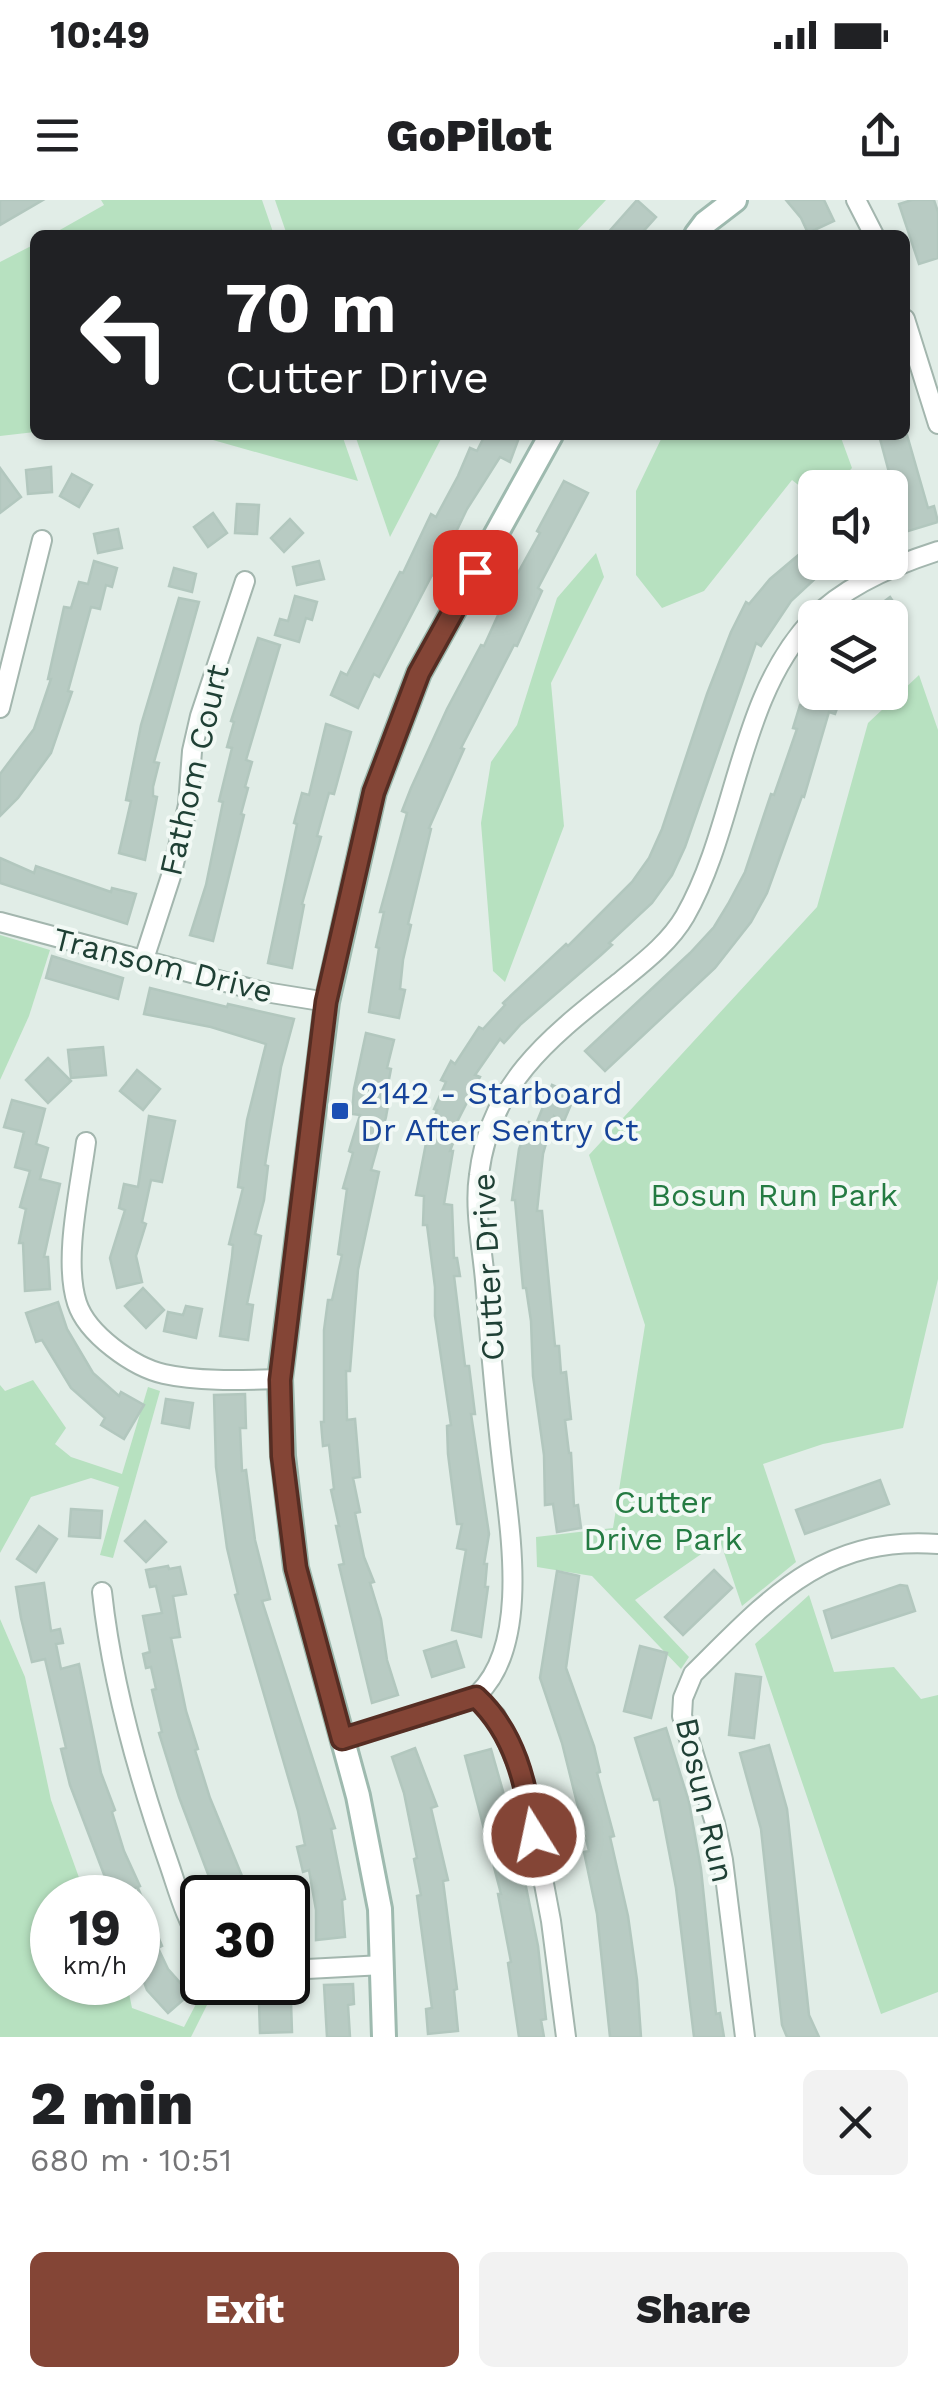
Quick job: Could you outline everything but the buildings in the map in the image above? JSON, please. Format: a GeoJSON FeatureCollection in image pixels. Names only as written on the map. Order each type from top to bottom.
{"type":"FeatureCollection","features":[{"type":"Feature","properties":{"kind":"street"},"geometry":{"type":"LineString","coordinates":[[700,230],[736,200]]}},
{"type":"Feature","properties":{"kind":"street"},"geometry":{"type":"LineString","coordinates":[[856,200],[871,230]]}},
{"type":"Feature","properties":{"kind":"street"},"geometry":{"type":"LineString","coordinates":[[910,335],[938,424]]}},
{"type":"Feature","properties":{"kind":"street"},"geometry":{"type":"LineString","coordinates":[[384,2037],[380,1910],[358,1796],[296,1568],[282,1456],[280,1380],[326,1002],[374,792],[419,673],[548,440]]}},
{"type":"Feature","properties":{"kind":"street"},"geometry":{"type":"LineString","coordinates":[[0,708],[42,540]]}},
{"type":"Feature","properties":{"kind":"street","name":"Cutter Drive"},"geometry":{"type":"LineString","coordinates":[[476,1697],[494,1673],[504,1647],[514,1563],[478,1176],[494,1118],[507,1088],[529,1060],[646,961],[684,916],[700,882],[767,692],[787,654],[812,620],[840,596],[876,576],[938,551]]}},
{"type":"Feature","properties":{"kind":"street","name":"Fathom Court"},"geometry":{"type":"LineString","coordinates":[[144,959],[180,840],[200,716],[244,581]]}},
{"type":"Feature","properties":{"kind":"street","name":"Transom Drive"},"geometry":{"type":"LineString","coordinates":[[0,922],[259,992],[326,1002]]}},
{"type":"Feature","properties":{"kind":"street"},"geometry":{"type":"LineString","coordinates":[[86,1142],[72,1270],[77,1302],[90,1329],[120,1352],[160,1374],[280,1380]]}},
{"type":"Feature","properties":{"kind":"street","name":"Bosun Run"},"geometry":{"type":"LineString","coordinates":[[745,2037],[723,1860],[682,1716],[687,1685],[693,1674],[761,1608],[811,1568],[866,1547],[896,1542],[938,1544]]}},
{"type":"Feature","properties":{"kind":"street"},"geometry":{"type":"LineString","coordinates":[[102,1592],[106,1632],[124,1716],[147,1803],[180,1895]]}},
{"type":"Feature","properties":{"kind":"street"},"geometry":{"type":"LineString","coordinates":[[342,1739],[476,1697],[496,1716],[525,1784],[551,1922],[566,2037]]}},
{"type":"Feature","properties":{"kind":"street"},"geometry":{"type":"LineString","coordinates":[[310,1969],[383,1965]]}},
{"type":"Feature","properties":{"kind":"green space"},"geometry":{"type":"Polygon","coordinates":[[[101,200],[262,200],[272,230],[60,230],[104,205],[101,200]]]}},
{"type":"Feature","properties":{"kind":"green space"},"geometry":{"type":"Polygon","coordinates":[[[275,200],[606,200],[578,230],[285,230],[275,200]]]}},
{"type":"Feature","properties":{"kind":"green space"},"geometry":{"type":"Polygon","coordinates":[[[30,247],[30,433],[0,436],[0,262],[30,247]]]}},
{"type":"Feature","properties":{"kind":"green space"},"geometry":{"type":"Polygon","coordinates":[[[213,440],[344,440],[358,481],[213,440]]]}},
{"type":"Feature","properties":{"kind":"green space"},"geometry":{"type":"Polygon","coordinates":[[[357,440],[440,440],[390,537],[357,440]]]}},
{"type":"Feature","properties":{"kind":"green space"},"geometry":{"type":"Polygon","coordinates":[[[661,440],[842,440],[852,468],[798,470],[798,485],[792,480],[704,591],[662,608],[636,575],[636,491],[661,440]]]}},
{"type":"Feature","properties":{"kind":"green space"},"geometry":{"type":"Polygon","coordinates":[[[596,553],[604,577],[551,683],[564,826],[505,982],[493,971],[481,823],[491,762],[517,725],[557,598],[596,553]]]}},
{"type":"Feature","properties":{"kind":"green space","name":"Bosun Run Park"},"geometry":{"type":"Polygon","coordinates":[[[919,675],[938,730],[938,1279],[903,1428],[823,1444],[763,1464],[796,1562],[742,1606],[720,1541],[635,1600],[689,1657],[681,1669],[592,1576],[537,1567],[536,1537],[613,1528],[645,1325],[589,1155],[817,907],[868,723],[882,710],[908,710],[908,685],[919,675]]]}},
{"type":"Feature","properties":{"kind":"green space"},"geometry":{"type":"Polygon","coordinates":[[[0,935],[50,950],[29,1016],[0,1080],[0,935]]]}},
{"type":"Feature","properties":{"kind":"green space"},"geometry":{"type":"Polygon","coordinates":[[[33,1380],[66,1428],[55,1444],[71,1457],[122,1474],[148,1387],[160,1391],[113,1558],[100,1555],[119,1487],[91,1478],[31,1497],[0,1553],[0,1385],[5,1391],[33,1380]]]}},
{"type":"Feature","properties":{"kind":"green space"},"geometry":{"type":"Polygon","coordinates":[[[809,1595],[834,1672],[894,1667],[921,1699],[938,1695],[938,1992],[881,2014],[755,1644],[809,1595]]]}},
{"type":"Feature","properties":{"kind":"green space"},"geometry":{"type":"Polygon","coordinates":[[[0,1619],[25,1677],[51,1800],[78,1875],[30,1875],[30,2005],[131,2005],[184,2027],[196,2005],[207,2005],[191,2037],[0,2037],[0,1619]]]}},
{"type":"Feature","properties":{"kind":"place","name":"2142 - Starboard Dr After Sentry Ct"},"geometry":{"type":"Point","coordinates":[340,1111]}},
{"type":"Feature","properties":{"kind":"route"},"geometry":{"type":"LineString","coordinates":[[475,572],[419,673],[391,739],[374,792],[326,1002],[280,1380],[282,1456],[296,1568],[342,1739],[476,1697],[496,1716],[514,1752],[525,1784],[534,1835]]}},
{"type":"Feature","properties":{"kind":"park label","name":"Cutter Drive Park"},"geometry":{"type":"Point","coordinates":[663,1520]}}]}
